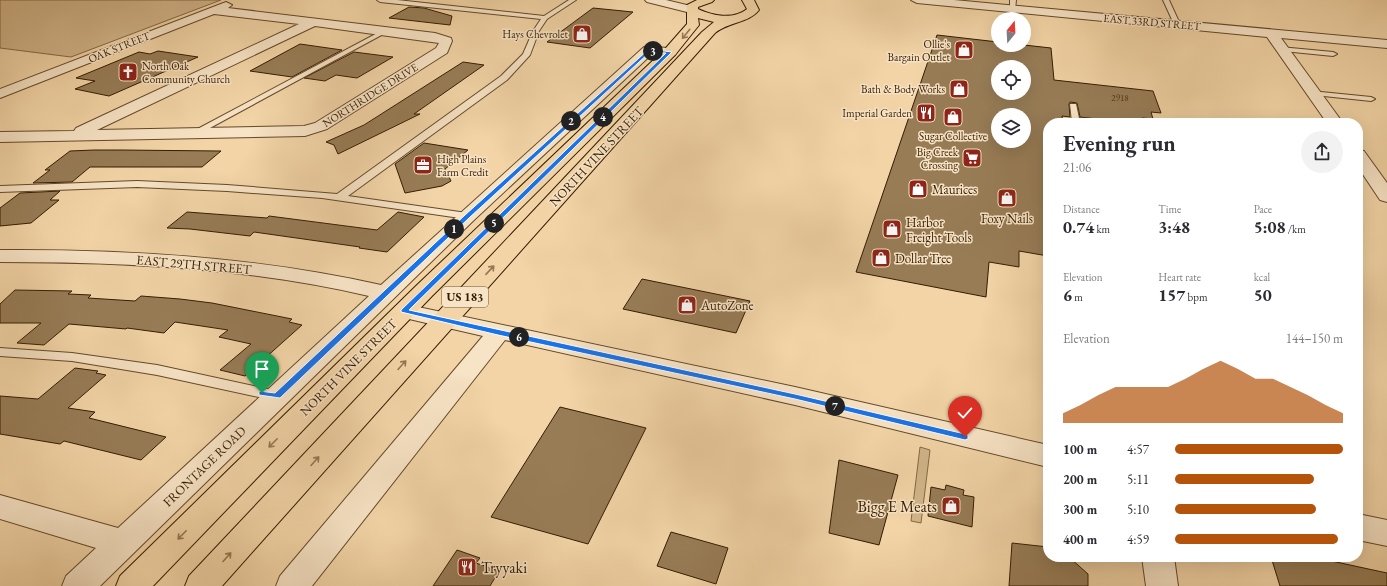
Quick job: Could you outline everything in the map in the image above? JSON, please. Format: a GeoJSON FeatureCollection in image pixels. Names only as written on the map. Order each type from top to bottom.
{"type":"FeatureCollection","features":[{"type":"Feature","properties":{"kind":"main road"},"geometry":{"type":"LineString","coordinates":[[708,0],[696,4],[692,10],[713,18],[742,9]]}},
{"type":"Feature","properties":{"kind":"main road","name":"NORTH VINE STREET"},"geometry":{"type":"LineString","coordinates":[[201,586],[693,51],[709,30],[742,9]]}},
{"type":"Feature","properties":{"kind":"main road","name":"NORTH VINE STREET"},"geometry":{"type":"LineString","coordinates":[[132,586],[395,302],[670,52],[693,25],[692,10]]}},
{"type":"Feature","properties":{"kind":"street","name":"OAK STREET"},"geometry":{"type":"LineString","coordinates":[[0,94],[238,0]]}},
{"type":"Feature","properties":{"kind":"street"},"geometry":{"type":"LineString","coordinates":[[651,0],[663,0]]}},
{"type":"Feature","properties":{"kind":"street"},"geometry":{"type":"LineString","coordinates":[[657,0],[692,10]]}},
{"type":"Feature","properties":{"kind":"street","name":"EAST 33RD STREET"},"geometry":{"type":"LineString","coordinates":[[918,0],[1013,4],[1178,24],[1387,44]]}},
{"type":"Feature","properties":{"kind":"street","name":"NORTHRIDGE DRIVE"},"geometry":{"type":"LineString","coordinates":[[0,137],[75,134],[305,131],[321,126],[442,50],[446,41],[435,37],[212,10]]}},
{"type":"Feature","properties":{"kind":"street"},"geometry":{"type":"LineString","coordinates":[[75,134],[314,22]]}},
{"type":"Feature","properties":{"kind":"street"},"geometry":{"type":"LineString","coordinates":[[1271,33],[1332,118]]}},
{"type":"Feature","properties":{"kind":"street","name":"FRONTAGE ROAD"},"geometry":{"type":"LineString","coordinates":[[78,586],[277,396],[395,302],[467,216],[649,50],[670,52]]}},
{"type":"Feature","properties":{"kind":"street"},"geometry":{"type":"LineString","coordinates":[[1363,162],[1387,196]]}},
{"type":"Feature","properties":{"kind":"street","name":"EAST 29TH STREET"},"geometry":{"type":"LineString","coordinates":[[0,256],[109,256],[292,274],[395,302],[444,320],[498,333],[795,396],[1043,455]]}},
{"type":"Feature","properties":{"kind":"street"},"geometry":{"type":"LineString","coordinates":[[292,586],[498,333]]}},
{"type":"Feature","properties":{"kind":"street"},"geometry":{"type":"LineString","coordinates":[[0,507],[124,543]]}},
{"type":"Feature","properties":{"kind":"street"},"geometry":{"type":"LineString","coordinates":[[1363,528],[1387,533]]}},
{"type":"Feature","properties":{"kind":"street"},"geometry":{"type":"LineString","coordinates":[[1159,562],[1162,586]]}},
{"type":"Feature","properties":{"kind":"lane"},"geometry":{"type":"LineString","coordinates":[[380,0],[545,18]]}},
{"type":"Feature","properties":{"kind":"lane"},"geometry":{"type":"LineString","coordinates":[[338,198],[504,78],[526,55],[536,31],[545,18],[573,0]]}},
{"type":"Feature","properties":{"kind":"lane"},"geometry":{"type":"LineString","coordinates":[[1166,0],[1178,24]]}},
{"type":"Feature","properties":{"kind":"lane"},"geometry":{"type":"LineString","coordinates":[[194,133],[385,31]]}},
{"type":"Feature","properties":{"kind":"lane"},"geometry":{"type":"LineString","coordinates":[[1283,49],[1333,54]]}},
{"type":"Feature","properties":{"kind":"lane"},"geometry":{"type":"LineString","coordinates":[[1314,93],[1371,99]]}},
{"type":"Feature","properties":{"kind":"lane"},"geometry":{"type":"LineString","coordinates":[[1073,106],[1075,118]]}},
{"type":"Feature","properties":{"kind":"lane"},"geometry":{"type":"LineString","coordinates":[[0,189],[137,184],[227,188],[338,198],[467,216]]}},
{"type":"Feature","properties":{"kind":"lane"},"geometry":{"type":"LineString","coordinates":[[0,352],[72,357],[157,370],[277,396]]}},
{"type":"Feature","properties":{"kind":"shaded area"},"geometry":{"type":"Polygon","coordinates":[[[0,0],[221,0],[71,57],[0,48],[0,0]]]}},
{"type":"Feature","properties":{"kind":"shaded area"},"geometry":{"type":"Polygon","coordinates":[[[920,447],[930,450],[921,523],[911,521],[920,447]]]}},
{"type":"Feature","properties":{"kind":"building"},"geometry":{"type":"Polygon","coordinates":[[[409,7],[424,8],[452,16],[450,25],[389,18],[409,7]]]}},
{"type":"Feature","properties":{"kind":"building","name":"Hays Chevrolet"},"geometry":{"type":"Polygon","coordinates":[[[593,8],[633,12],[590,48],[547,42],[593,8]]]}},
{"type":"Feature","properties":{"kind":"building","name":"Big Creek Crossing"},"geometry":{"type":"Polygon","coordinates":[[[937,35],[991,41],[991,52],[1031,52],[1031,46],[1051,48],[1054,80],[1153,91],[1161,113],[1151,112],[1153,118],[1080,117],[1077,103],[1070,102],[1070,117],[1062,116],[1062,118],[1043,118],[1043,255],[1019,251],[1019,267],[989,262],[986,297],[856,272],[937,35]]]}},
{"type":"Feature","properties":{"kind":"building"},"geometry":{"type":"Polygon","coordinates":[[[300,44],[342,50],[292,77],[250,71],[300,44]]]}},
{"type":"Feature","properties":{"kind":"building","name":"North Oak Community Church"},"geometry":{"type":"Polygon","coordinates":[[[158,51],[198,57],[109,96],[75,89],[95,81],[76,78],[139,52],[150,54],[158,51]]]}},
{"type":"Feature","properties":{"kind":"building"},"geometry":{"type":"Polygon","coordinates":[[[354,52],[393,57],[357,78],[336,75],[325,81],[304,78],[354,52]]]}},
{"type":"Feature","properties":{"kind":"building"},"geometry":{"type":"Polygon","coordinates":[[[463,62],[484,65],[414,114],[420,114],[338,154],[334,145],[326,142],[364,125],[463,62]]]}},
{"type":"Feature","properties":{"kind":"building","name":"High Plains Farm Credit"},"geometry":{"type":"Polygon","coordinates":[[[424,143],[468,150],[445,169],[451,181],[442,186],[405,193],[395,164],[424,143]]]}},
{"type":"Feature","properties":{"kind":"building"},"geometry":{"type":"Polygon","coordinates":[[[70,151],[221,151],[202,167],[90,167],[72,182],[33,183],[50,170],[45,170],[70,151]]]}},
{"type":"Feature","properties":{"kind":"building"},"geometry":{"type":"Polygon","coordinates":[[[60,191],[50,200],[59,200],[31,223],[0,226],[0,208],[20,193],[60,191]]]}},
{"type":"Feature","properties":{"kind":"building"},"geometry":{"type":"Polygon","coordinates":[[[187,212],[267,218],[269,216],[377,230],[398,212],[424,217],[387,252],[254,232],[250,236],[190,229],[167,228],[187,212]]]}},
{"type":"Feature","properties":{"kind":"building","name":"AutoZone"},"geometry":{"type":"Polygon","coordinates":[[[642,279],[750,301],[736,333],[623,309],[642,279]]]}},
{"type":"Feature","properties":{"kind":"building"},"geometry":{"type":"Polygon","coordinates":[[[15,290],[72,291],[68,294],[91,295],[88,298],[135,301],[141,296],[180,299],[212,303],[292,319],[289,322],[302,325],[245,376],[220,370],[251,344],[219,337],[228,330],[175,322],[164,333],[127,328],[69,324],[44,345],[17,343],[41,323],[0,323],[0,304],[15,290]]]}},
{"type":"Feature","properties":{"kind":"building"},"geometry":{"type":"Polygon","coordinates":[[[75,368],[98,371],[96,373],[106,375],[68,408],[95,412],[89,418],[166,437],[141,460],[64,441],[60,444],[0,434],[0,396],[38,399],[75,368]]]}},
{"type":"Feature","properties":{"kind":"building"},"geometry":{"type":"Polygon","coordinates":[[[560,407],[646,428],[588,544],[491,517],[560,407]]]}},
{"type":"Feature","properties":{"kind":"building"},"geometry":{"type":"Polygon","coordinates":[[[839,460],[898,475],[879,545],[829,533],[839,460]]]}},
{"type":"Feature","properties":{"kind":"building","name":"Bigg E Meats"},"geometry":{"type":"Polygon","coordinates":[[[946,485],[964,490],[963,495],[974,497],[972,527],[928,516],[931,487],[945,490],[946,485]]]}},
{"type":"Feature","properties":{"kind":"building"},"geometry":{"type":"Polygon","coordinates":[[[671,532],[728,548],[716,584],[657,566],[671,532]]]}},
{"type":"Feature","properties":{"kind":"building"},"geometry":{"type":"Polygon","coordinates":[[[1012,543],[1043,546],[1043,562],[1075,562],[1088,574],[1088,586],[1009,586],[1012,543]]]}},
{"type":"Feature","properties":{"kind":"building","name":"Tryyaki"},"geometry":{"type":"Polygon","coordinates":[[[457,550],[480,558],[476,563],[499,571],[490,586],[433,586],[457,550]]]}},
{"type":"Feature","properties":{"kind":"building"},"geometry":{"type":"Polygon","coordinates":[[[1273,562],[1336,562],[1387,573],[1387,586],[1280,586],[1273,562]]]}},
{"type":"Feature","properties":{"kind":"place","name":"Hays Chevrolet"},"geometry":{"type":"Point","coordinates":[582,34]}},
{"type":"Feature","properties":{"kind":"place","name":"Ollie's Bargain Outlet"},"geometry":{"type":"Point","coordinates":[964,50]}},
{"type":"Feature","properties":{"kind":"place","name":"North Oak Community Church"},"geometry":{"type":"Point","coordinates":[128,72]}},
{"type":"Feature","properties":{"kind":"place","name":"Bath & Body Works"},"geometry":{"type":"Point","coordinates":[959,89]}},
{"type":"Feature","properties":{"kind":"place","name":"Imperial Garden"},"geometry":{"type":"Point","coordinates":[926,113]}},
{"type":"Feature","properties":{"kind":"place","name":"Sugar Collective"},"geometry":{"type":"Point","coordinates":[953,117]}},
{"type":"Feature","properties":{"kind":"place","name":"Big Creek Crossing"},"geometry":{"type":"Point","coordinates":[972,158]}},
{"type":"Feature","properties":{"kind":"place","name":"High Plains Farm Credit"},"geometry":{"type":"Point","coordinates":[423,165]}},
{"type":"Feature","properties":{"kind":"place","name":"Maurices"},"geometry":{"type":"Point","coordinates":[918,189]}},
{"type":"Feature","properties":{"kind":"place","name":"Foxy Nails"},"geometry":{"type":"Point","coordinates":[1007,198]}},
{"type":"Feature","properties":{"kind":"place","name":"Harbor Freight Tools"},"geometry":{"type":"Point","coordinates":[892,229]}},
{"type":"Feature","properties":{"kind":"place","name":"Dollar Tree"},"geometry":{"type":"Point","coordinates":[881,258]}},
{"type":"Feature","properties":{"kind":"place","name":"AutoZone"},"geometry":{"type":"Point","coordinates":[687,305]}},
{"type":"Feature","properties":{"kind":"place","name":"Bigg E Meats"},"geometry":{"type":"Point","coordinates":[951,506]}},
{"type":"Feature","properties":{"kind":"place","name":"Tryyaki"},"geometry":{"type":"Point","coordinates":[467,567]}},
{"type":"Feature","properties":{"kind":"route"},"geometry":{"type":"LineString","coordinates":[[262,393],[277,396],[467,216],[649,50],[670,52],[404,311],[498,333],[795,396],[965,437]]}}]}
